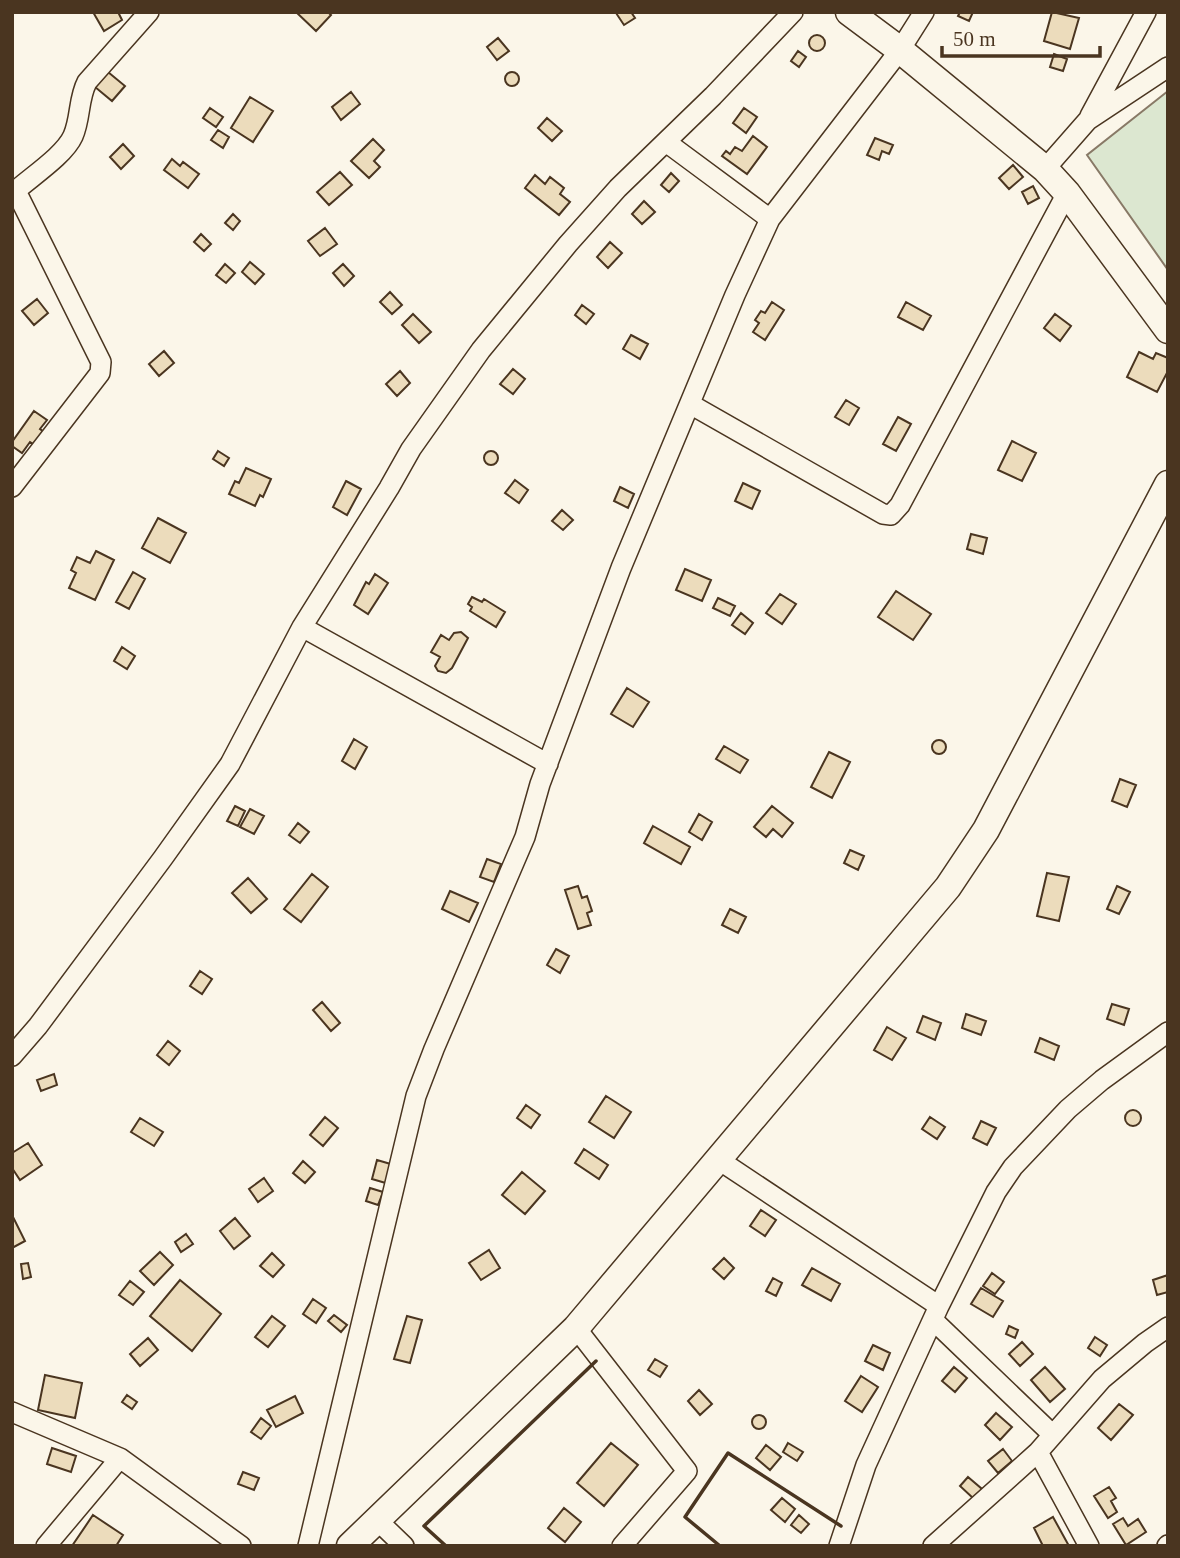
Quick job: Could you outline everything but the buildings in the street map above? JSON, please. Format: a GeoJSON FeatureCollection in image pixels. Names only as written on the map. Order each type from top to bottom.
{"type":"FeatureCollection","features":[{"type":"Feature","properties":{"kind":"street"},"geometry":{"type":"LineString","coordinates":[[12,487],[100,373],[102,362],[14,192],[66,147],[73,136],[82,92],[87,82],[149,12]]}},
{"type":"Feature","properties":{"kind":"street"},"geometry":{"type":"LineString","coordinates":[[12,1056],[38,1026],[230,764],[302,628],[411,449],[481,350],[618,188],[793,12]]}},
{"type":"Feature","properties":{"kind":"street"},"geometry":{"type":"LineString","coordinates":[[849,12],[900,50],[1045,169],[1067,193],[1168,330]]}},
{"type":"Feature","properties":{"kind":"street"},"geometry":{"type":"LineString","coordinates":[[308,1546],[416,1096],[525,837],[548,764],[621,568],[770,219],[900,50],[924,12]]}},
{"type":"Feature","properties":{"kind":"street"},"geometry":{"type":"LineString","coordinates":[[1045,169],[1088,120],[1146,12]]}},
{"type":"Feature","properties":{"kind":"street"},"geometry":{"type":"LineString","coordinates":[[1088,120],[1168,67]]}},
{"type":"Feature","properties":{"kind":"street"},"geometry":{"type":"LineString","coordinates":[[666,142],[770,219]]}},
{"type":"Feature","properties":{"kind":"street"},"geometry":{"type":"LineString","coordinates":[[690,404],[883,514],[891,515],[900,505],[1067,193]]}},
{"type":"Feature","properties":{"kind":"street"},"geometry":{"type":"LineString","coordinates":[[350,1546],[576,1328],[948,887],[986,830],[1168,484]]}},
{"type":"Feature","properties":{"kind":"street"},"geometry":{"type":"LineString","coordinates":[[302,628],[548,764]]}},
{"type":"Feature","properties":{"kind":"street"},"geometry":{"type":"LineString","coordinates":[[839,1546],[866,1465],[936,1313],[996,1192],[1032,1144],[1077,1102],[1168,1032]]}},
{"type":"Feature","properties":{"kind":"street"},"geometry":{"type":"LineString","coordinates":[[719,1160],[936,1313],[1053,1435]]}},
{"type":"Feature","properties":{"kind":"street"},"geometry":{"type":"LineString","coordinates":[[933,1546],[1038,1452],[1102,1379],[1168,1327]]}},
{"type":"Feature","properties":{"kind":"street"},"geometry":{"type":"LineString","coordinates":[[576,1328],[687,1471],[622,1546]]}},
{"type":"Feature","properties":{"kind":"street"},"geometry":{"type":"LineString","coordinates":[[12,1412],[120,1458],[241,1546]]}},
{"type":"Feature","properties":{"kind":"street"},"geometry":{"type":"LineString","coordinates":[[1038,1452],[1090,1546]]}},
{"type":"Feature","properties":{"kind":"street"},"geometry":{"type":"LineString","coordinates":[[46,1546],[120,1458]]}},
{"type":"Feature","properties":{"kind":"street"},"geometry":{"type":"LineString","coordinates":[[377,1520],[404,1546]]}},
{"type":"Feature","properties":{"kind":"green space"},"geometry":{"type":"Polygon","coordinates":[[[1168,91],[1168,270],[1087,155],[1168,91]]]}},
{"type":"Feature","properties":{"kind":"wall"},"geometry":{"type":"LineString","coordinates":[[446,1546],[424,1526],[596,1361]]}},
{"type":"Feature","properties":{"kind":"wall"},"geometry":{"type":"LineString","coordinates":[[720,1546],[685,1517],[728,1453],[841,1526]]}}]}
